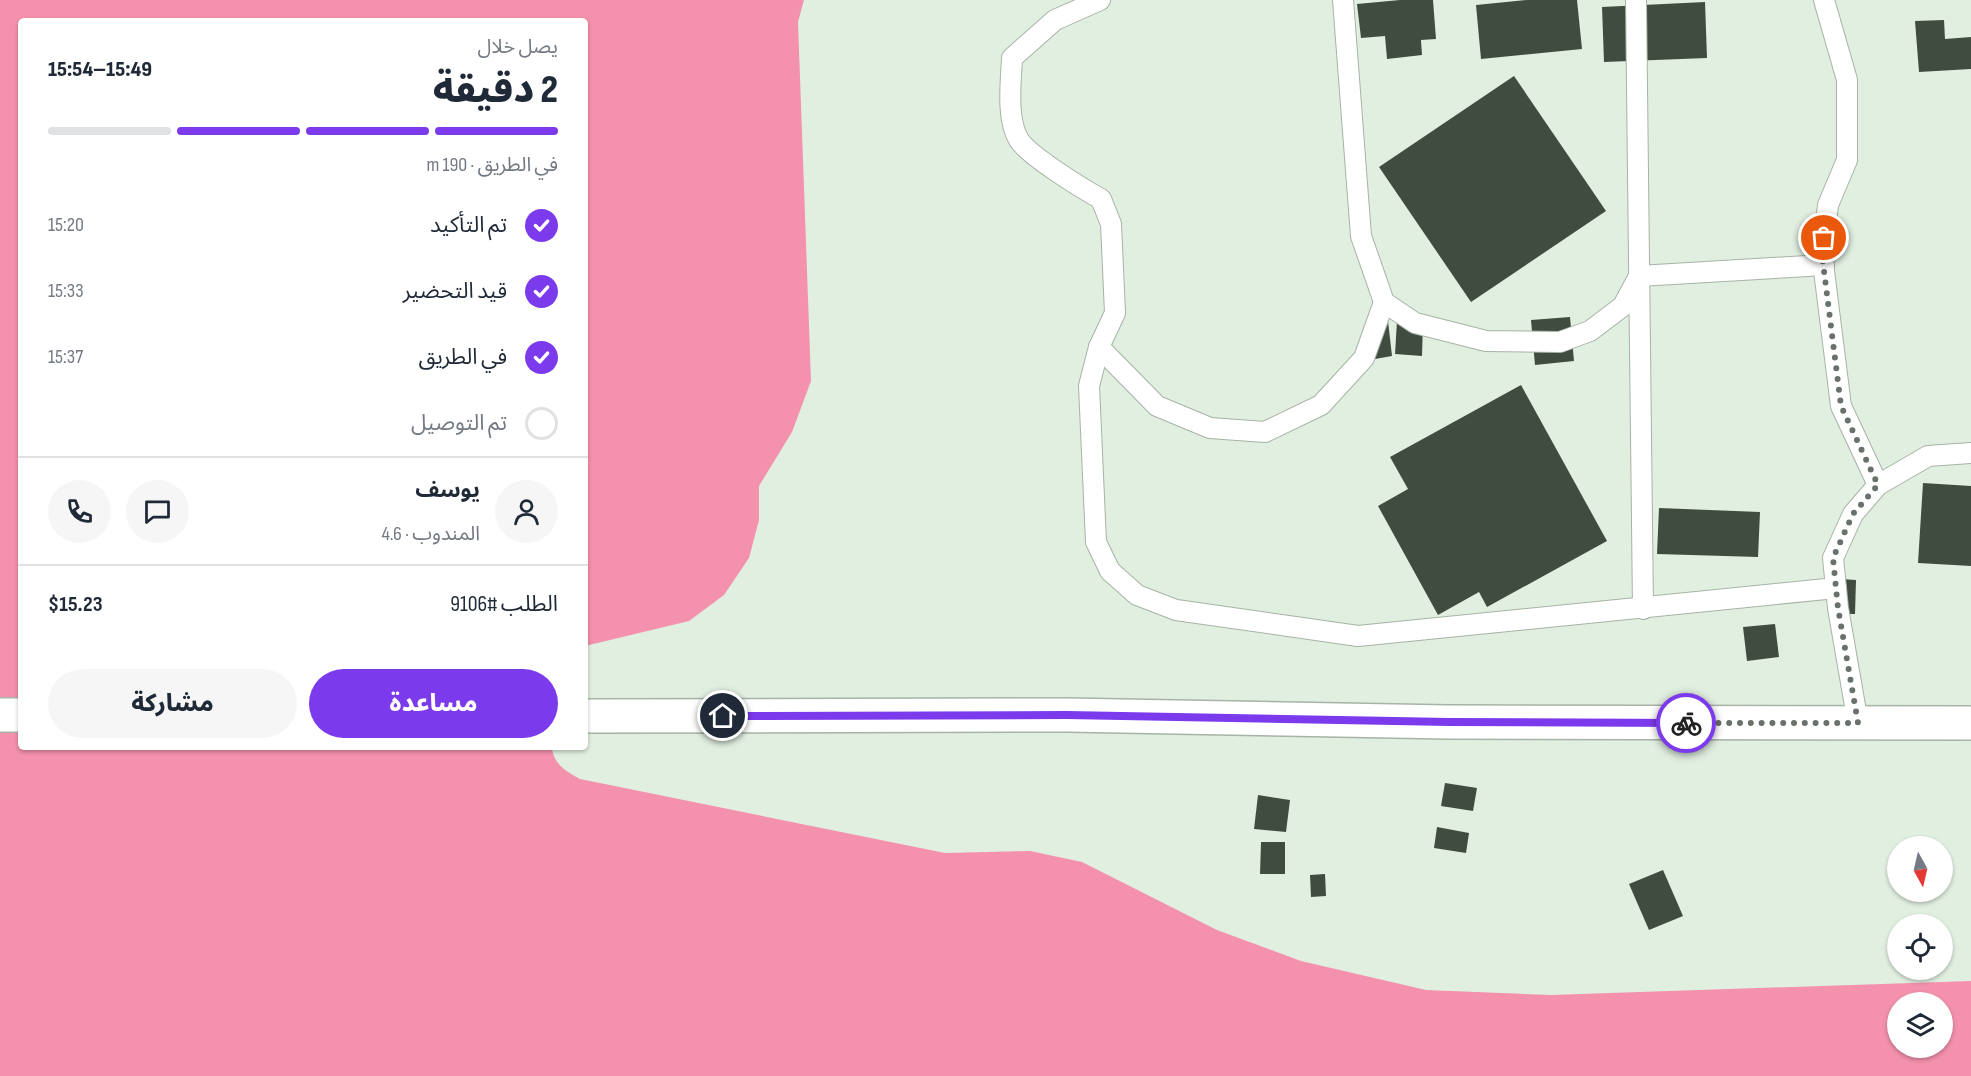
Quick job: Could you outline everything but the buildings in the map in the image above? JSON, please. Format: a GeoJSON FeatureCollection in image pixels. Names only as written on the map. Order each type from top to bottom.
{"type":"FeatureCollection","features":[{"type":"Feature","properties":{"kind":"main road"},"geometry":{"type":"LineString","coordinates":[[0,715],[18,715]]}},
{"type":"Feature","properties":{"kind":"main road"},"geometry":{"type":"LineString","coordinates":[[588,717],[1067,715],[1449,722],[1971,723]]}},
{"type":"Feature","properties":{"kind":"lane"},"geometry":{"type":"LineString","coordinates":[[1100,0],[1055,20],[1012,58],[1009,104],[1019,140],[1072,183],[1101,199],[1111,224],[1114,313],[1100,347],[1089,386],[1096,542],[1110,571],[1137,595],[1176,610],[1358,636],[1836,588]]}},
{"type":"Feature","properties":{"kind":"lane"},"geometry":{"type":"LineString","coordinates":[[1343,0],[1360,236],[1383,302],[1415,323],[1486,341],[1560,342],[1590,331],[1623,306],[1640,276]]}},
{"type":"Feature","properties":{"kind":"lane"},"geometry":{"type":"LineString","coordinates":[[1636,0],[1643,609]]}},
{"type":"Feature","properties":{"kind":"lane"},"geometry":{"type":"LineString","coordinates":[[1824,0],[1847,80],[1847,160],[1828,205],[1822,255],[1841,406],[1878,485]]}},
{"type":"Feature","properties":{"kind":"lane"},"geometry":{"type":"LineString","coordinates":[[1640,276],[1824,265]]}},
{"type":"Feature","properties":{"kind":"lane"},"geometry":{"type":"LineString","coordinates":[[1100,347],[1156,406],[1210,428],[1265,432],[1321,405],[1364,358],[1383,302]]}},
{"type":"Feature","properties":{"kind":"lane"},"geometry":{"type":"LineString","coordinates":[[1858,723],[1833,558],[1853,514],[1878,485],[1928,456],[1971,453]]}},
{"type":"Feature","properties":{"kind":"shaded area"},"geometry":{"type":"Polygon","coordinates":[[[0,0],[804,0],[798,22],[811,381],[792,432],[759,486],[759,520],[749,558],[724,595],[689,621],[588,645],[588,18],[18,18],[18,750],[552,750],[558,763],[580,779],[945,853],[1030,851],[1082,862],[1217,930],[1301,961],[1426,990],[1551,995],[1971,981],[1971,1076],[0,1076],[0,0]]]}},
{"type":"Feature","properties":{"kind":"way so far"},"geometry":{"type":"LineString","coordinates":[[1686,723],[1858,723],[1838,608],[1833,558],[1853,514],[1878,485],[1841,406],[1822,255],[1824,238]]}},
{"type":"Feature","properties":{"kind":"route"},"geometry":{"type":"LineString","coordinates":[[723,716],[1067,715],[1449,722],[1686,723]]}}]}
